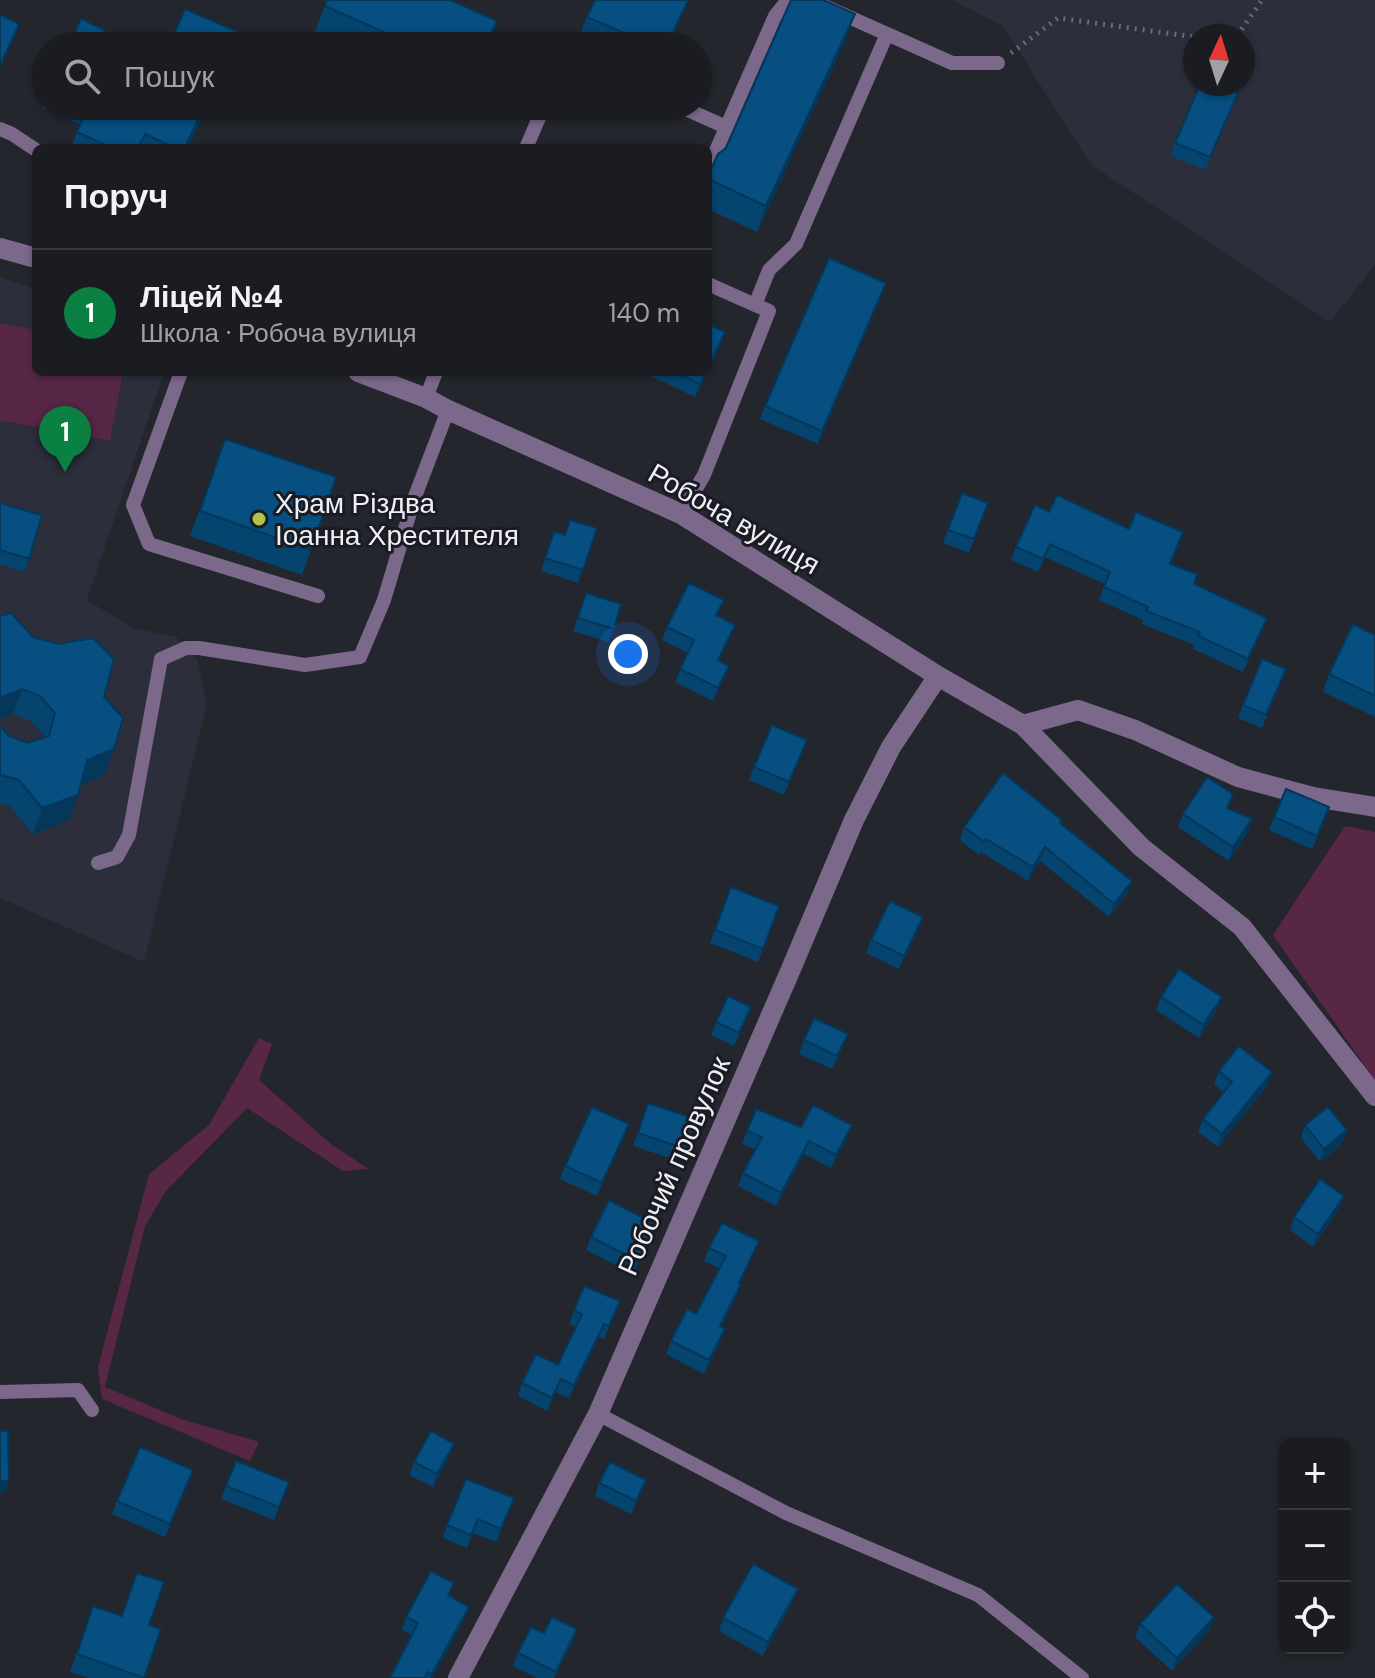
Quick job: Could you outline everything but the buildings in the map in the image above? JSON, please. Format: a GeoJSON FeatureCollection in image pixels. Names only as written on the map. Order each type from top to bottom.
{"type":"FeatureCollection","features":[{"type":"Feature","properties":{"kind":"street"},"geometry":{"type":"LineString","coordinates":[[0,248],[32,257]]}},
{"type":"Feature","properties":{"kind":"street","name":"Робоча вулиця"},"geometry":{"type":"LineString","coordinates":[[368,376],[426,398],[681,514],[938,676],[1023,725],[1141,847],[1242,927],[1375,1096]]}},
{"type":"Feature","properties":{"kind":"street","name":"Робочий провулок"},"geometry":{"type":"LineString","coordinates":[[458,1678],[598,1414],[854,820],[891,747],[938,676]]}},
{"type":"Feature","properties":{"kind":"street"},"geometry":{"type":"LineString","coordinates":[[1023,725],[1078,710],[1135,730],[1238,777],[1313,797],[1375,807]]}},
{"type":"Feature","properties":{"kind":"lane"},"geometry":{"type":"LineString","coordinates":[[712,160],[775,16],[788,0]]}},
{"type":"Feature","properties":{"kind":"lane"},"geometry":{"type":"LineString","coordinates":[[811,0],[952,63],[998,63]]}},
{"type":"Feature","properties":{"kind":"lane"},"geometry":{"type":"LineString","coordinates":[[755,305],[769,270],[796,244],[887,34]]}},
{"type":"Feature","properties":{"kind":"lane"},"geometry":{"type":"LineString","coordinates":[[528,144],[538,120]]}},
{"type":"Feature","properties":{"kind":"lane"},"geometry":{"type":"LineString","coordinates":[[710,120],[726,127]]}},
{"type":"Feature","properties":{"kind":"lane"},"geometry":{"type":"LineString","coordinates":[[0,129],[32,147]]}},
{"type":"Feature","properties":{"kind":"lane"},"geometry":{"type":"LineString","coordinates":[[681,514],[704,475],[769,311],[712,286]]}},
{"type":"Feature","properties":{"kind":"lane"},"geometry":{"type":"LineString","coordinates":[[180,376],[133,505],[149,544],[318,596]]}},
{"type":"Feature","properties":{"kind":"lane"},"geometry":{"type":"LineString","coordinates":[[426,398],[434,376]]}},
{"type":"Feature","properties":{"kind":"lane"},"geometry":{"type":"LineString","coordinates":[[98,863],[117,857],[129,835],[161,659],[186,648],[305,665],[360,657],[384,600],[414,499],[448,410]]}},
{"type":"Feature","properties":{"kind":"lane"},"geometry":{"type":"LineString","coordinates":[[0,1392],[78,1390],[92,1410]]}},
{"type":"Feature","properties":{"kind":"lane"},"geometry":{"type":"LineString","coordinates":[[598,1414],[786,1513],[978,1595],[1082,1678]]}},
{"type":"Feature","properties":{"kind":"path"},"geometry":{"type":"LineString","coordinates":[[1245,24],[1262,0]]}},
{"type":"Feature","properties":{"kind":"path"},"geometry":{"type":"LineString","coordinates":[[998,63],[1058,18],[1183,35]]}},
{"type":"Feature","properties":{"kind":"shaded area"},"geometry":{"type":"Polygon","coordinates":[[[952,0],[1375,0],[1375,265],[1330,322],[1091,165],[1003,26],[952,0]]]}},
{"type":"Feature","properties":{"kind":"shaded area"},"geometry":{"type":"Polygon","coordinates":[[[0,277],[32,288],[32,376],[163,376],[87,600],[133,628],[176,637],[197,659],[207,704],[144,962],[0,898],[0,277]]]}},
{"type":"Feature","properties":{"kind":"shaded area"},"geometry":{"type":"Polygon","coordinates":[[[0,323],[32,329],[32,376],[122,376],[110,441],[0,420],[0,323]]]}},
{"type":"Feature","properties":{"kind":"shaded area"},"geometry":{"type":"Polygon","coordinates":[[[1345,826],[1375,832],[1375,1080],[1273,935],[1345,826]]]}},
{"type":"Feature","properties":{"kind":"shaded area"},"geometry":{"type":"Polygon","coordinates":[[[259,1038],[272,1044],[259,1080],[332,1145],[369,1169],[343,1171],[247,1108],[166,1191],[145,1226],[105,1387],[181,1419],[259,1442],[250,1461],[102,1399],[98,1367],[149,1174],[209,1125],[259,1038]]]}},
{"type":"Feature","properties":{"kind":"place","name":"Ліцей №4"},"geometry":{"type":"Point","coordinates":[65,472]}},
{"type":"Feature","properties":{"kind":"place","name":"Храм Різдва Іоанна Хрестителя"},"geometry":{"type":"Point","coordinates":[259,519]}}]}
